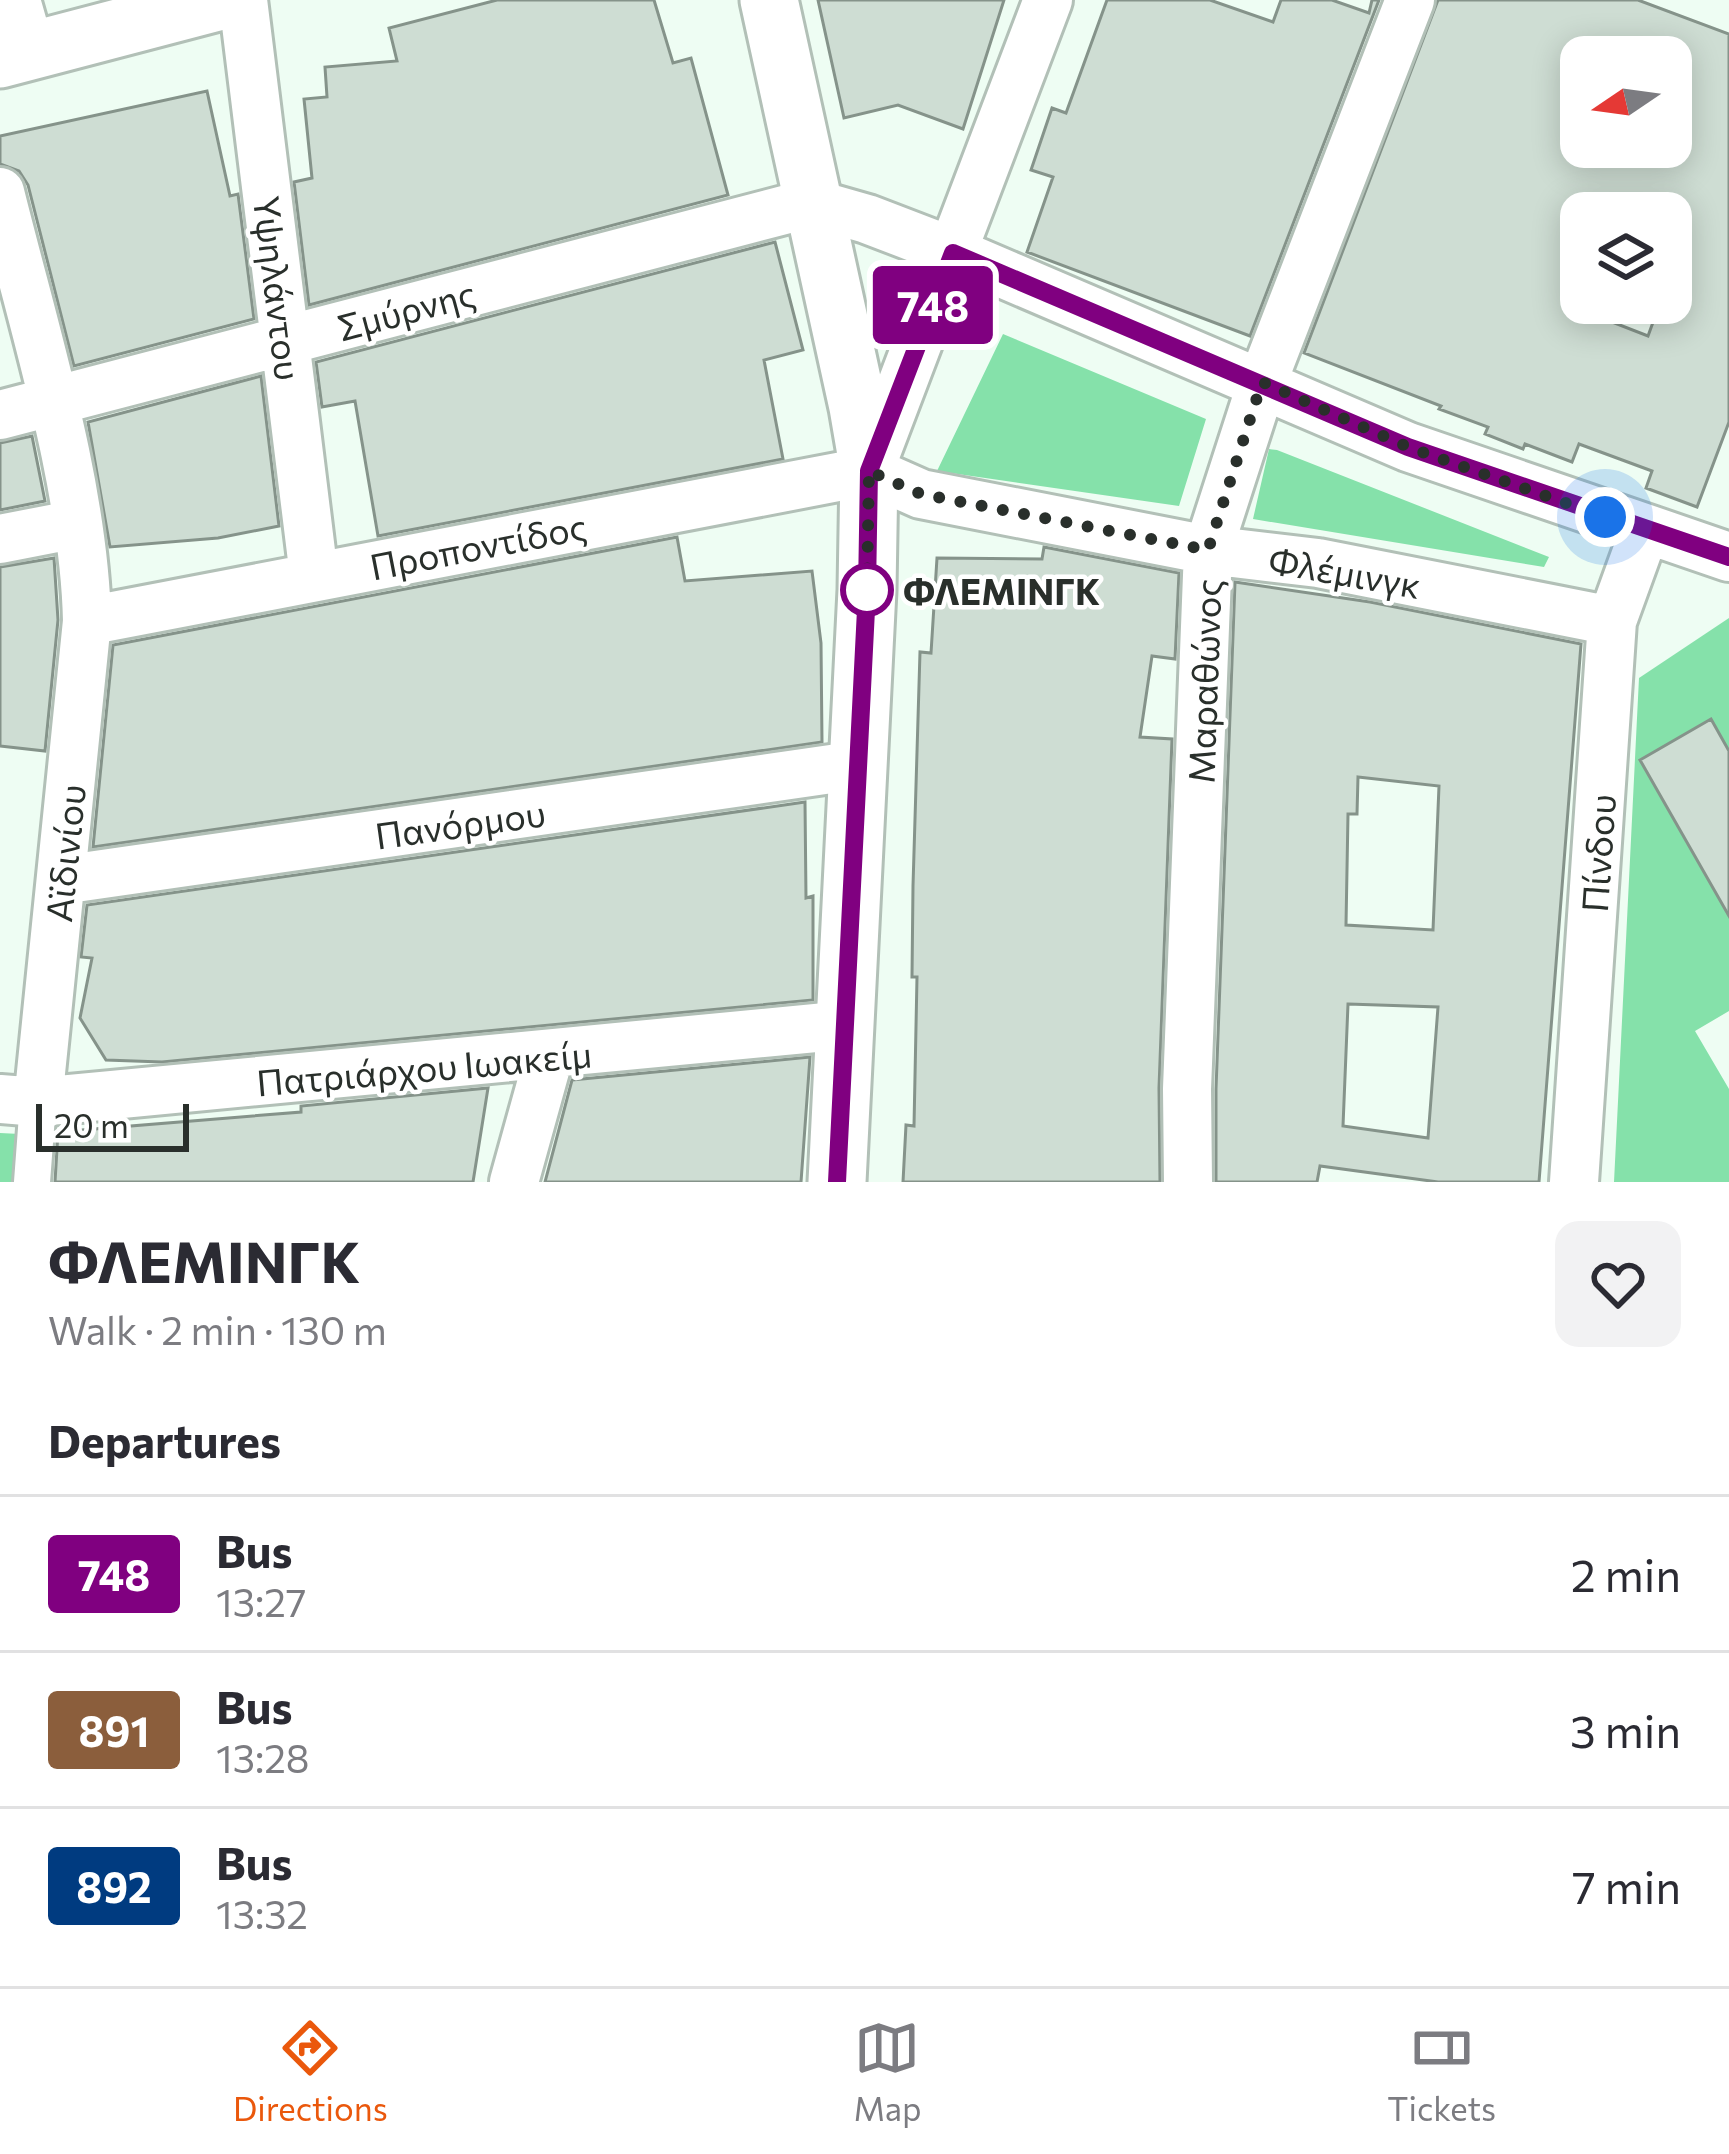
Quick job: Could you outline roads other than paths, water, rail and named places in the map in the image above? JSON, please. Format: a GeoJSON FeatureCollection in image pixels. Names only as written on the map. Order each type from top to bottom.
{"type":"FeatureCollection","features":[{"type":"Feature","properties":{"kind":"street"},"geometry":{"type":"LineString","coordinates":[[15,36],[225,0]]}},
{"type":"Feature","properties":{"kind":"street","name":"Υψηλάντου"},"geometry":{"type":"LineString","coordinates":[[243,0],[314,576]]}},
{"type":"Feature","properties":{"kind":"street"},"geometry":{"type":"LineString","coordinates":[[769,0],[869,471],[837,1182]]}},
{"type":"Feature","properties":{"kind":"street"},"geometry":{"type":"LineString","coordinates":[[869,471],[1048,0]]}},
{"type":"Feature","properties":{"kind":"street","name":"Μαραθώνος"},"geometry":{"type":"LineString","coordinates":[[1188,1182],[1187,1089],[1208,550],[1262,382],[1410,0]]}},
{"type":"Feature","properties":{"kind":"street","name":"Αϊδινίου"},"geometry":{"type":"LineString","coordinates":[[0,192],[52,402],[86,571],[87,621],[62,880],[19,1100],[32,1182]]}},
{"type":"Feature","properties":{"kind":"street"},"geometry":{"type":"LineString","coordinates":[[811,203],[953,253],[1408,447],[1729,557]]}},
{"type":"Feature","properties":{"kind":"street","name":"Σμύρνης"},"geometry":{"type":"LineString","coordinates":[[0,415],[811,203]]}},
{"type":"Feature","properties":{"kind":"street","name":"Φλέμινγκ"},"geometry":{"type":"LineString","coordinates":[[869,471],[921,494],[1208,550],[1318,563],[1612,622]]}},
{"type":"Feature","properties":{"kind":"street","name":"Προποντίδος"},"geometry":{"type":"LineString","coordinates":[[87,621],[869,471]]}},
{"type":"Feature","properties":{"kind":"street"},"geometry":{"type":"LineString","coordinates":[[0,539],[77,524]]}},
{"type":"Feature","properties":{"kind":"street","name":"Πίνδου"},"geometry":{"type":"LineString","coordinates":[[1574,1182],[1612,622],[1645,530]]}},
{"type":"Feature","properties":{"kind":"street","name":"Πανόρμου"},"geometry":{"type":"LineString","coordinates":[[62,880],[859,765]]}},
{"type":"Feature","properties":{"kind":"street","name":"Πατριάρχου Ιωακείμ"},"geometry":{"type":"LineString","coordinates":[[19,1100],[549,1056],[847,1025]]}},
{"type":"Feature","properties":{"kind":"street"},"geometry":{"type":"LineString","coordinates":[[514,1182],[549,1056]]}},
{"type":"Feature","properties":{"kind":"place","name":"ΦΛΕΜΙΝΓΚ"},"geometry":{"type":"Point","coordinates":[867,590]}}]}
